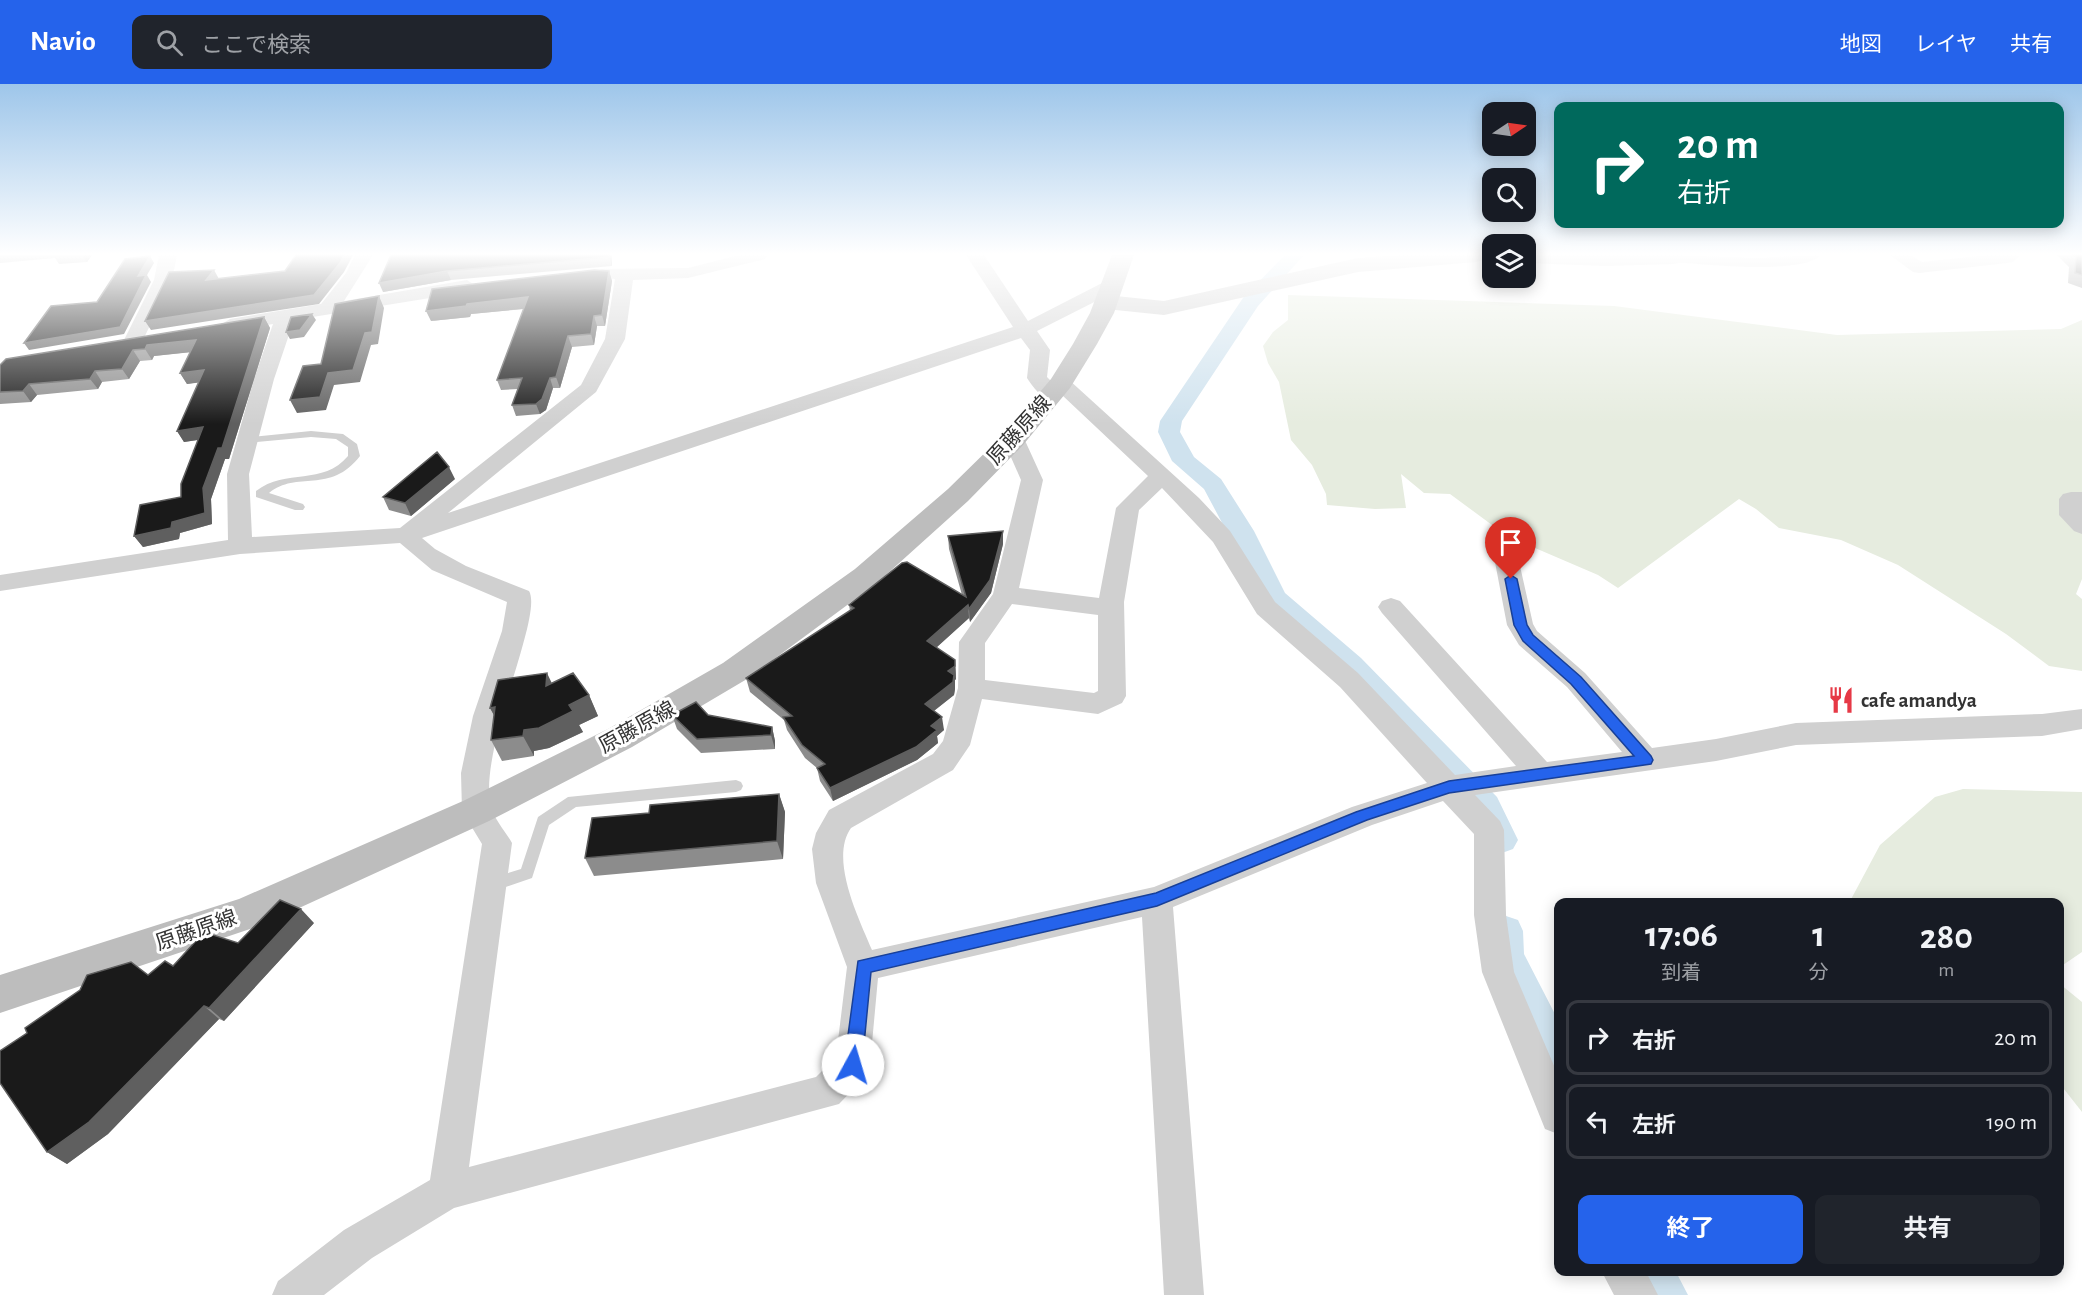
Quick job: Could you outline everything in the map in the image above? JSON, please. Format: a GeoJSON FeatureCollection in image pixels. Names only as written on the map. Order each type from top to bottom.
{"type":"FeatureCollection","features":[{"type":"Feature","properties":{"kind":"main road","name":"原藤原線"},"geometry":{"type":"LineString","coordinates":[[0,994],[248,913],[476,811],[620,738],[735,671],[866,576],[958,495],[1014,438],[1057,389],[1098,312]]}},
{"type":"Feature","properties":{"kind":"street"},"geometry":{"type":"LineString","coordinates":[[134,340],[148,312]]}},
{"type":"Feature","properties":{"kind":"street"},"geometry":{"type":"LineString","coordinates":[[215,327],[322,312]]}},
{"type":"Feature","properties":{"kind":"street"},"geometry":{"type":"LineString","coordinates":[[406,535],[589,388],[615,339],[616,312]]}},
{"type":"Feature","properties":{"kind":"street"},"geometry":{"type":"LineString","coordinates":[[1012,312],[1024,330],[1036,341],[1040,350],[1037,378],[1057,389],[1162,475],[1222,537],[1266,608],[1349,680],[1489,830],[1490,915],[1498,972],[1554,1106]]}},
{"type":"Feature","properties":{"kind":"street"},"geometry":{"type":"LineString","coordinates":[[0,583],[240,546],[406,535],[1024,330],[1057,312]]}},
{"type":"Feature","properties":{"kind":"street"},"geometry":{"type":"LineString","coordinates":[[240,546],[238,474],[264,379],[285,317]]}},
{"type":"Feature","properties":{"kind":"street"},"geometry":{"type":"LineString","coordinates":[[113,343],[158,336]]}},
{"type":"Feature","properties":{"kind":"street"},"geometry":{"type":"LineString","coordinates":[[292,1295],[358,1244],[447,1191],[826,1092],[853,1065],[863,967],[834,894],[828,849],[830,834],[840,819],[943,762],[956,745],[971,688],[972,642],[1005,596],[1032,480],[1014,438]]}},
{"type":"Feature","properties":{"kind":"street"},"geometry":{"type":"LineString","coordinates":[[971,688],[1098,704],[1112,696],[1111,608],[1128,508],[1162,475]]}},
{"type":"Feature","properties":{"kind":"street"},"geometry":{"type":"LineString","coordinates":[[2082,499],[2071,499],[2070,514],[2082,526]]}},
{"type":"Feature","properties":{"kind":"street"},"geometry":{"type":"LineString","coordinates":[[406,535],[413,547],[469,578],[520,597],[520,616],[490,704],[474,781],[476,811],[490,829],[497,843],[447,1191]]}},
{"type":"Feature","properties":{"kind":"street"},"geometry":{"type":"LineString","coordinates":[[1506,557],[1520,625],[1528,638],[1576,680],[1646,760]]}},
{"type":"Feature","properties":{"kind":"street"},"geometry":{"type":"LineString","coordinates":[[1005,596],[1111,608]]}},
{"type":"Feature","properties":{"kind":"street"},"geometry":{"type":"LineString","coordinates":[[1392,608],[1540,774]]}},
{"type":"Feature","properties":{"kind":"street"},"geometry":{"type":"LineString","coordinates":[[863,967],[1157,900],[1362,816],[1449,787],[1716,750],[1796,734],[2042,725],[2082,719]]}},
{"type":"Feature","properties":{"kind":"street"},"geometry":{"type":"LineString","coordinates":[[1157,900],[1184,1295]]}},
{"type":"Feature","properties":{"kind":"street"},"geometry":{"type":"LineString","coordinates":[[1625,1276],[1638,1295]]}},
{"type":"Feature","properties":{"kind":"lane"},"geometry":{"type":"LineString","coordinates":[[247,440],[311,434],[339,436],[353,446],[354,456],[344,469],[330,476],[271,485],[260,494],[299,507]]}},
{"type":"Feature","properties":{"kind":"lane"},"geometry":{"type":"LineString","coordinates":[[490,885],[527,873],[543,821],[573,801],[736,786]]}},
{"type":"Feature","properties":{"kind":"shaded area"},"geometry":{"type":"Polygon","coordinates":[[[1288,312],[1656,312],[1837,335],[2061,329],[2082,320],[2082,579],[2076,594],[2082,599],[2082,671],[2049,666],[2006,634],[1898,565],[1841,540],[1779,528],[1756,509],[1739,499],[1618,588],[1598,575],[1507,536],[1450,494],[1424,493],[1401,474],[1406,508],[1375,509],[1327,505],[1326,494],[1312,465],[1291,440],[1279,382],[1268,363],[1263,346],[1273,332],[1288,320],[1288,312]]]}},
{"type":"Feature","properties":{"kind":"shaded area"},"geometry":{"type":"Polygon","coordinates":[[[1963,789],[2082,792],[2082,952],[2064,964],[2064,898],[1852,898],[1880,845],[1935,797],[1963,789]]]}},
{"type":"Feature","properties":{"kind":"shaded area"},"geometry":{"type":"Polygon","coordinates":[[[2064,987],[2082,1002],[2082,1112],[2064,1089],[2064,987]]]}},
{"type":"Feature","properties":{"kind":"building"},"geometry":{"type":"Polygon","coordinates":[[[47,312],[128,312],[120,327],[24,343],[47,312]]]}},
{"type":"Feature","properties":{"kind":"building"},"geometry":{"type":"Polygon","coordinates":[[[150,312],[207,312],[145,321],[150,312]]]}},
{"type":"Feature","properties":{"kind":"building"},"geometry":{"type":"Polygon","coordinates":[[[333,312],[376,312],[372,332],[365,333],[353,370],[328,373],[320,397],[290,400],[303,366],[321,364],[333,312]]]}},
{"type":"Feature","properties":{"kind":"building"},"geometry":{"type":"Polygon","coordinates":[[[523,312],[603,312],[602,315],[594,316],[591,334],[568,336],[556,377],[550,378],[542,399],[536,404],[512,405],[522,378],[497,380],[523,312]]]}},
{"type":"Feature","properties":{"kind":"building"},"geometry":{"type":"Polygon","coordinates":[[[312,314],[300,330],[286,332],[291,317],[312,314]]]}},
{"type":"Feature","properties":{"kind":"building"},"geometry":{"type":"Polygon","coordinates":[[[264,317],[222,448],[218,448],[203,488],[205,513],[172,522],[171,528],[134,536],[140,505],[181,497],[181,484],[203,427],[177,431],[204,370],[180,373],[196,340],[147,345],[145,349],[133,350],[122,369],[95,371],[90,379],[29,384],[23,391],[0,392],[0,365],[6,359],[264,317]]]}},
{"type":"Feature","properties":{"kind":"building"},"geometry":{"type":"Polygon","coordinates":[[[437,452],[449,467],[405,503],[383,497],[437,452]]]}},
{"type":"Feature","properties":{"kind":"building"},"geometry":{"type":"Polygon","coordinates":[[[1003,531],[990,580],[969,609],[968,605],[927,641],[955,660],[955,666],[948,671],[954,675],[953,682],[925,704],[942,717],[931,726],[937,730],[916,747],[830,788],[817,768],[825,764],[802,745],[783,717],[792,716],[746,678],[854,608],[849,605],[902,563],[907,562],[966,597],[948,536],[1003,531]]]}},
{"type":"Feature","properties":{"kind":"building"},"geometry":{"type":"Polygon","coordinates":[[[547,673],[546,686],[573,673],[589,695],[569,705],[573,711],[539,728],[524,730],[523,736],[491,740],[495,707],[490,708],[498,680],[547,673]]]}},
{"type":"Feature","properties":{"kind":"building"},"geometry":{"type":"Polygon","coordinates":[[[696,702],[708,715],[772,727],[771,735],[697,739],[672,715],[696,702]]]}},
{"type":"Feature","properties":{"kind":"building"},"geometry":{"type":"Polygon","coordinates":[[[779,794],[777,841],[585,858],[592,818],[649,813],[650,805],[779,794]]]}},
{"type":"Feature","properties":{"kind":"building"},"geometry":{"type":"Polygon","coordinates":[[[280,900],[301,909],[209,1008],[204,1006],[89,1122],[47,1152],[0,1083],[0,1051],[27,1033],[25,1028],[80,990],[87,975],[131,962],[148,975],[165,961],[173,966],[204,932],[238,943],[280,900]]]}},
{"type":"Feature","properties":{"kind":"waterway"},"geometry":{"type":"LineString","coordinates":[[1244,312],[1171,421],[1169,432],[1184,461],[1213,484],[1241,531],[1275,599],[1351,665],[1486,806],[1502,840]]}},
{"type":"Feature","properties":{"kind":"waterway"},"geometry":{"type":"LineString","coordinates":[[1506,931],[1507,955],[1554,1048]]}},
{"type":"Feature","properties":{"kind":"waterway"},"geometry":{"type":"LineString","coordinates":[[1655,1276],[1667,1295]]}},
{"type":"Feature","properties":{"kind":"place","name":"cafe amandya"},"geometry":{"type":"Point","coordinates":[1841,700]}},
{"type":"Feature","properties":{"kind":"route"},"geometry":{"type":"LineString","coordinates":[[853,1065],[863,967],[1157,900],[1362,816],[1449,787],[1646,760],[1576,680],[1528,638],[1520,625],[1511,579]]}}]}
